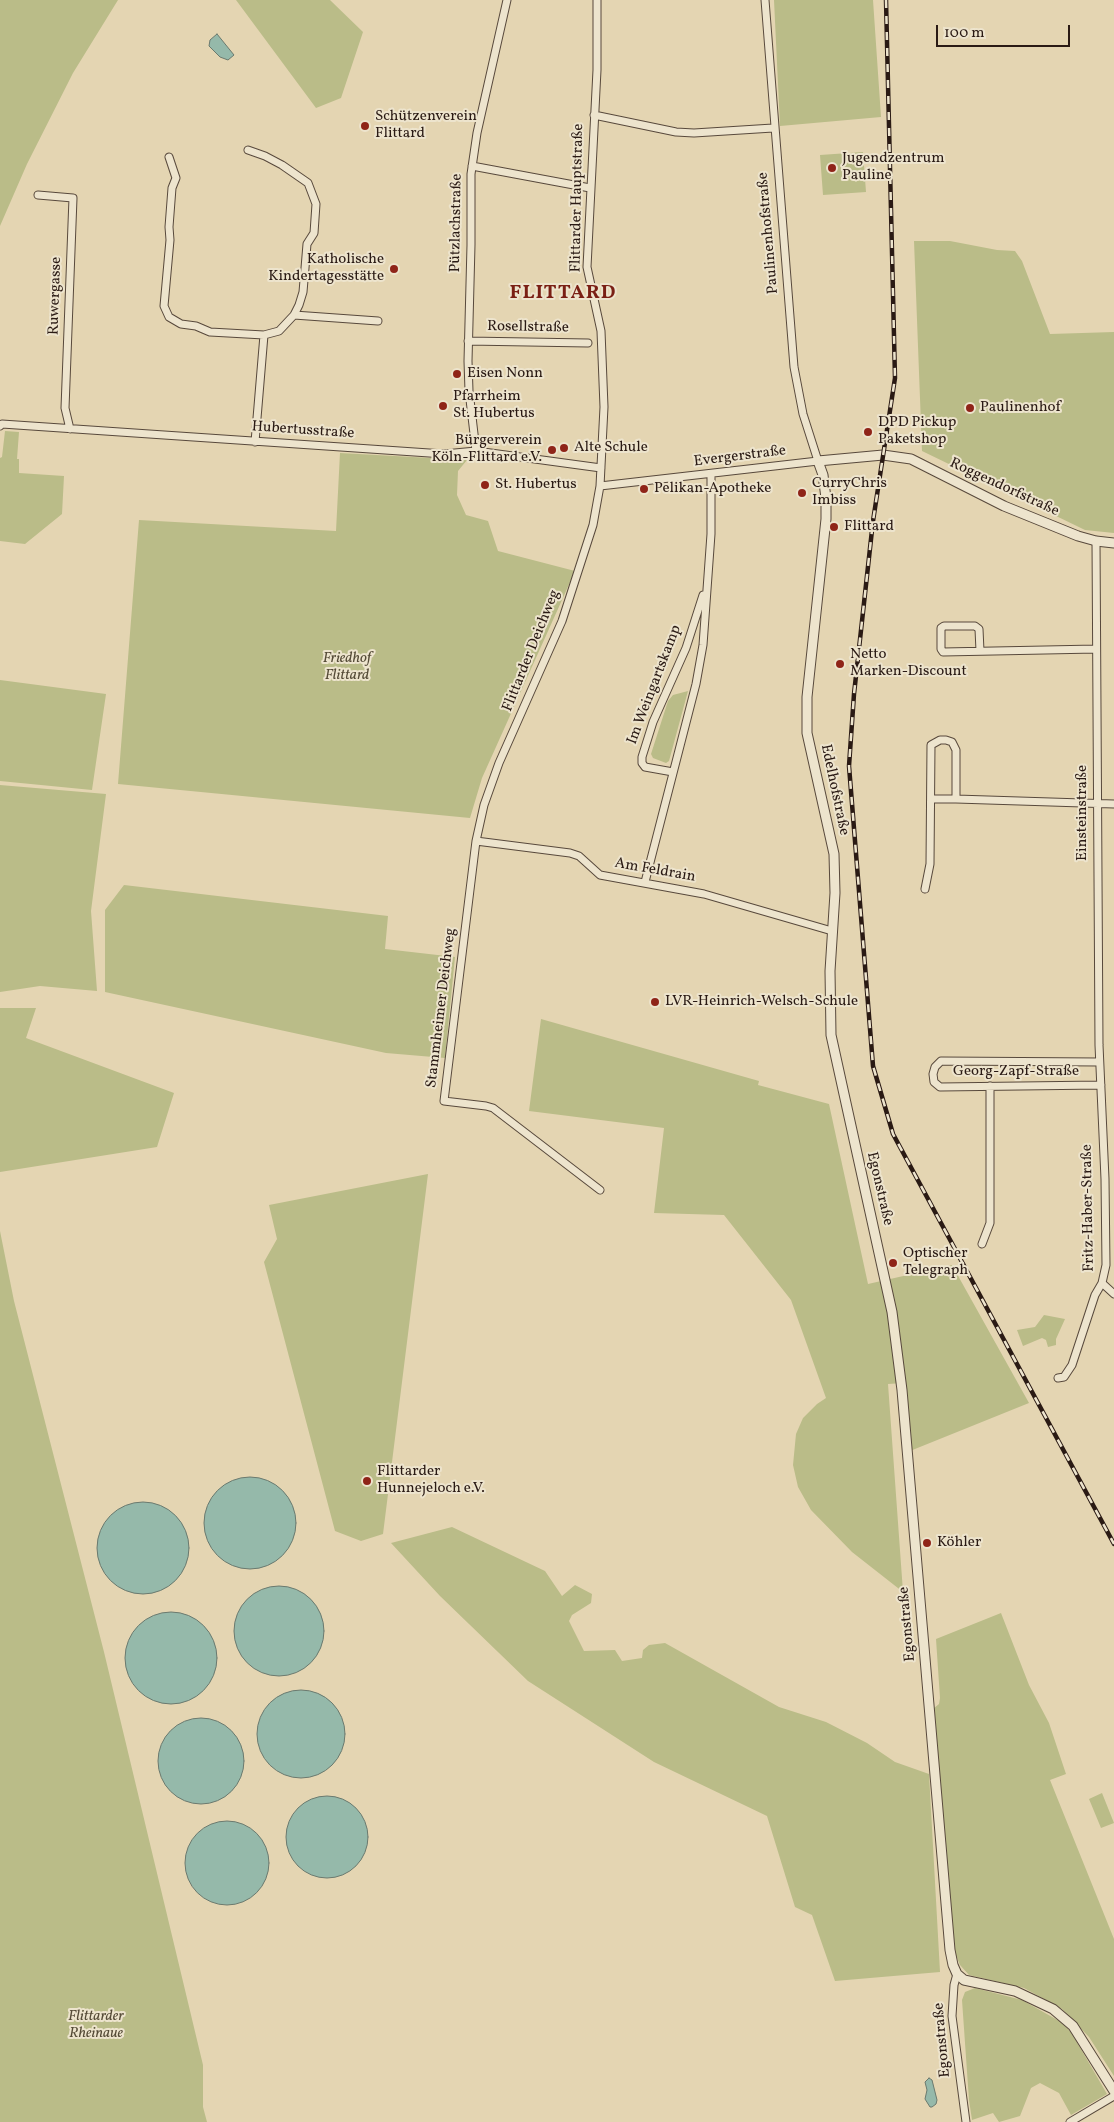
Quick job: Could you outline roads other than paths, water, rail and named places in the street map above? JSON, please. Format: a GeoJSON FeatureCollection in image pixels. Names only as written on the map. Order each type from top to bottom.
{"type":"FeatureCollection","features":[{"type":"Feature","properties":{"kind":"street","name":"Pützlachstraße"},"geometry":{"type":"LineString","coordinates":[[476,450],[469,391],[468,341],[472,166],[507,0]]}},
{"type":"Feature","properties":{"kind":"street","name":"Flittarder Hauptstraße"},"geometry":{"type":"LineString","coordinates":[[598,0],[597,70],[587,267],[601,331],[604,407],[600,486]]}},
{"type":"Feature","properties":{"kind":"street","name":"Paulinenhofstraße"},"geometry":{"type":"LineString","coordinates":[[765,0],[794,367],[803,414],[818,461]]}},
{"type":"Feature","properties":{"kind":"street"},"geometry":{"type":"LineString","coordinates":[[594,115],[685,133],[774,128]]}},
{"type":"Feature","properties":{"kind":"street"},"geometry":{"type":"LineString","coordinates":[[169,157],[176,178],[171,198],[164,306],[169,317],[181,324],[196,326],[210,332],[264,335],[279,330],[294,315],[300,305],[307,244],[314,233],[316,204],[308,184],[282,165],[248,150]]}},
{"type":"Feature","properties":{"kind":"street"},"geometry":{"type":"LineString","coordinates":[[472,166],[590,188]]}},
{"type":"Feature","properties":{"kind":"street","name":"Ruwergasse"},"geometry":{"type":"LineString","coordinates":[[38,195],[73,198],[65,408],[70,429]]}},
{"type":"Feature","properties":{"kind":"street"},"geometry":{"type":"LineString","coordinates":[[294,315],[378,321]]}},
{"type":"Feature","properties":{"kind":"street"},"geometry":{"type":"LineString","coordinates":[[255,442],[264,335]]}},
{"type":"Feature","properties":{"kind":"street","name":"Rosellstraße"},"geometry":{"type":"LineString","coordinates":[[468,341],[588,342]]}},
{"type":"Feature","properties":{"kind":"street","name":"Hubertusstraße"},"geometry":{"type":"LineString","coordinates":[[1,425],[444,454],[476,450],[601,468]]}},
{"type":"Feature","properties":{"kind":"street","name":"Evergerstraße"},"geometry":{"type":"LineString","coordinates":[[600,486],[883,455]]}},
{"type":"Feature","properties":{"kind":"street","name":"Roggendorfstraße"},"geometry":{"type":"LineString","coordinates":[[883,455],[911,459],[1004,506],[1078,536],[1114,543]]}},
{"type":"Feature","properties":{"kind":"street","name":"Edelhofstraße"},"geometry":{"type":"LineString","coordinates":[[818,461],[825,490],[826,519],[807,697],[807,733],[834,854],[835,893],[830,971],[831,1036],[850,1125]]}},
{"type":"Feature","properties":{"kind":"street","name":"Im Weingartskamp"},"geometry":{"type":"LineString","coordinates":[[645,882],[696,684],[703,645],[711,534],[711,474]]}},
{"type":"Feature","properties":{"kind":"street","name":"Flittarder Deichweg"},"geometry":{"type":"LineString","coordinates":[[479,824],[489,788],[499,762],[562,621],[592,525],[600,486]]}},
{"type":"Feature","properties":{"kind":"street","name":"Einsteinstraße"},"geometry":{"type":"LineString","coordinates":[[1096,541],[1099,1062],[1101,1085]]}},
{"type":"Feature","properties":{"kind":"street","name":"Im Weingartskamp"},"geometry":{"type":"LineString","coordinates":[[673,772],[645,767],[642,763],[642,757],[654,722],[686,648],[706,586]]}},
{"type":"Feature","properties":{"kind":"street"},"geometry":{"type":"LineString","coordinates":[[980,651],[980,629],[975,626],[944,626],[941,628],[941,649],[943,652],[1096,649]]}},
{"type":"Feature","properties":{"kind":"street"},"geometry":{"type":"LineString","coordinates":[[925,889],[930,864],[931,746],[940,740],[952,742],[956,750],[956,799]]}},
{"type":"Feature","properties":{"kind":"street"},"geometry":{"type":"LineString","coordinates":[[931,799],[1097,802],[1114,804]]}},
{"type":"Feature","properties":{"kind":"street","name":"Stammheimer Deichweg"},"geometry":{"type":"LineString","coordinates":[[479,824],[444,1102],[493,1108],[600,1190]]}},
{"type":"Feature","properties":{"kind":"street","name":"Am Feldrain"},"geometry":{"type":"LineString","coordinates":[[476,841],[570,853],[579,856],[600,875],[704,894],[832,931]]}},
{"type":"Feature","properties":{"kind":"street","name":"Georg-Zapf-Straße"},"geometry":{"type":"LineString","coordinates":[[1099,1062],[941,1061],[935,1067],[933,1074],[934,1082],[940,1086],[1101,1085]]}},
{"type":"Feature","properties":{"kind":"street","name":"Fritz-Haber-Straße"},"geometry":{"type":"LineString","coordinates":[[1058,1378],[1064,1377],[1072,1365],[1095,1295],[1102,1283],[1106,1265],[1101,1085]]}},
{"type":"Feature","properties":{"kind":"street"},"geometry":{"type":"LineString","coordinates":[[982,1244],[990,1223],[990,1086]]}},
{"type":"Feature","properties":{"kind":"street","name":"Egonstraße"},"geometry":{"type":"LineString","coordinates":[[850,1125],[890,1303],[897,1350],[950,1950],[957,1974],[953,1992],[952,2016],[966,2122]]}},
{"type":"Feature","properties":{"kind":"street"},"geometry":{"type":"LineString","coordinates":[[1102,1283],[1114,1294]]}},
{"type":"Feature","properties":{"kind":"street"},"geometry":{"type":"LineString","coordinates":[[957,1974],[964,1980],[1028,1996],[1053,2009],[1073,2026],[1114,2091]]}},
{"type":"Feature","properties":{"kind":"street"},"geometry":{"type":"LineString","coordinates":[[1070,2122],[1114,2096]]}},
{"type":"Feature","properties":{"kind":"railway"},"geometry":{"type":"LineString","coordinates":[[886,0],[895,378],[873,521],[854,694],[849,766],[873,1066],[893,1134],[1114,1544]]}},
{"type":"Feature","properties":{"kind":"place","name":"Schützenverein Flittard"},"geometry":{"type":"Point","coordinates":[365,126]}},
{"type":"Feature","properties":{"kind":"place","name":"Jugendzentrum Pauline"},"geometry":{"type":"Point","coordinates":[832,168]}},
{"type":"Feature","properties":{"kind":"place","name":"Katholische Kindertagesstätte"},"geometry":{"type":"Point","coordinates":[394,269]}},
{"type":"Feature","properties":{"kind":"place","name":"Eisen Nonn"},"geometry":{"type":"Point","coordinates":[457,374]}},
{"type":"Feature","properties":{"kind":"place","name":"Pfarrheim St. Hubertus"},"geometry":{"type":"Point","coordinates":[443,406]}},
{"type":"Feature","properties":{"kind":"place","name":"Paulinenhof"},"geometry":{"type":"Point","coordinates":[970,408]}},
{"type":"Feature","properties":{"kind":"place","name":"DPD Pickup Paketshop"},"geometry":{"type":"Point","coordinates":[868,432]}},
{"type":"Feature","properties":{"kind":"place","name":"Alte Schule"},"geometry":{"type":"Point","coordinates":[564,448]}},
{"type":"Feature","properties":{"kind":"place","name":"Bürgerverein Köln-Flittard e.V."},"geometry":{"type":"Point","coordinates":[552,450]}},
{"type":"Feature","properties":{"kind":"place","name":"St. Hubertus"},"geometry":{"type":"Point","coordinates":[485,485]}},
{"type":"Feature","properties":{"kind":"place","name":"Pelikan-Apotheke"},"geometry":{"type":"Point","coordinates":[644,489]}},
{"type":"Feature","properties":{"kind":"place","name":"CurryChris Imbiss"},"geometry":{"type":"Point","coordinates":[802,493]}},
{"type":"Feature","properties":{"kind":"place","name":"Flittard"},"geometry":{"type":"Point","coordinates":[834,527]}},
{"type":"Feature","properties":{"kind":"place","name":"Netto Marken-Discount"},"geometry":{"type":"Point","coordinates":[840,664]}},
{"type":"Feature","properties":{"kind":"place","name":"LVR-Heinrich-Welsch-Schule"},"geometry":{"type":"Point","coordinates":[655,1002]}},
{"type":"Feature","properties":{"kind":"place","name":"Optischer Telegraph"},"geometry":{"type":"Point","coordinates":[893,1263]}},
{"type":"Feature","properties":{"kind":"place","name":"Flittarder Hunnejeloch e.V."},"geometry":{"type":"Point","coordinates":[367,1481]}},
{"type":"Feature","properties":{"kind":"place","name":"Köhler"},"geometry":{"type":"Point","coordinates":[927,1543]}},
{"type":"Feature","properties":{"kind":"district","name":"FLITTARD"},"geometry":{"type":"Point","coordinates":[563,294]}},
{"type":"Feature","properties":{"kind":"park label","name":"Friedhof Flittard"},"geometry":{"type":"Point","coordinates":[347,668]}},
{"type":"Feature","properties":{"kind":"park label","name":"Flittarder Rheinaue"},"geometry":{"type":"Point","coordinates":[96,2026]}}]}
